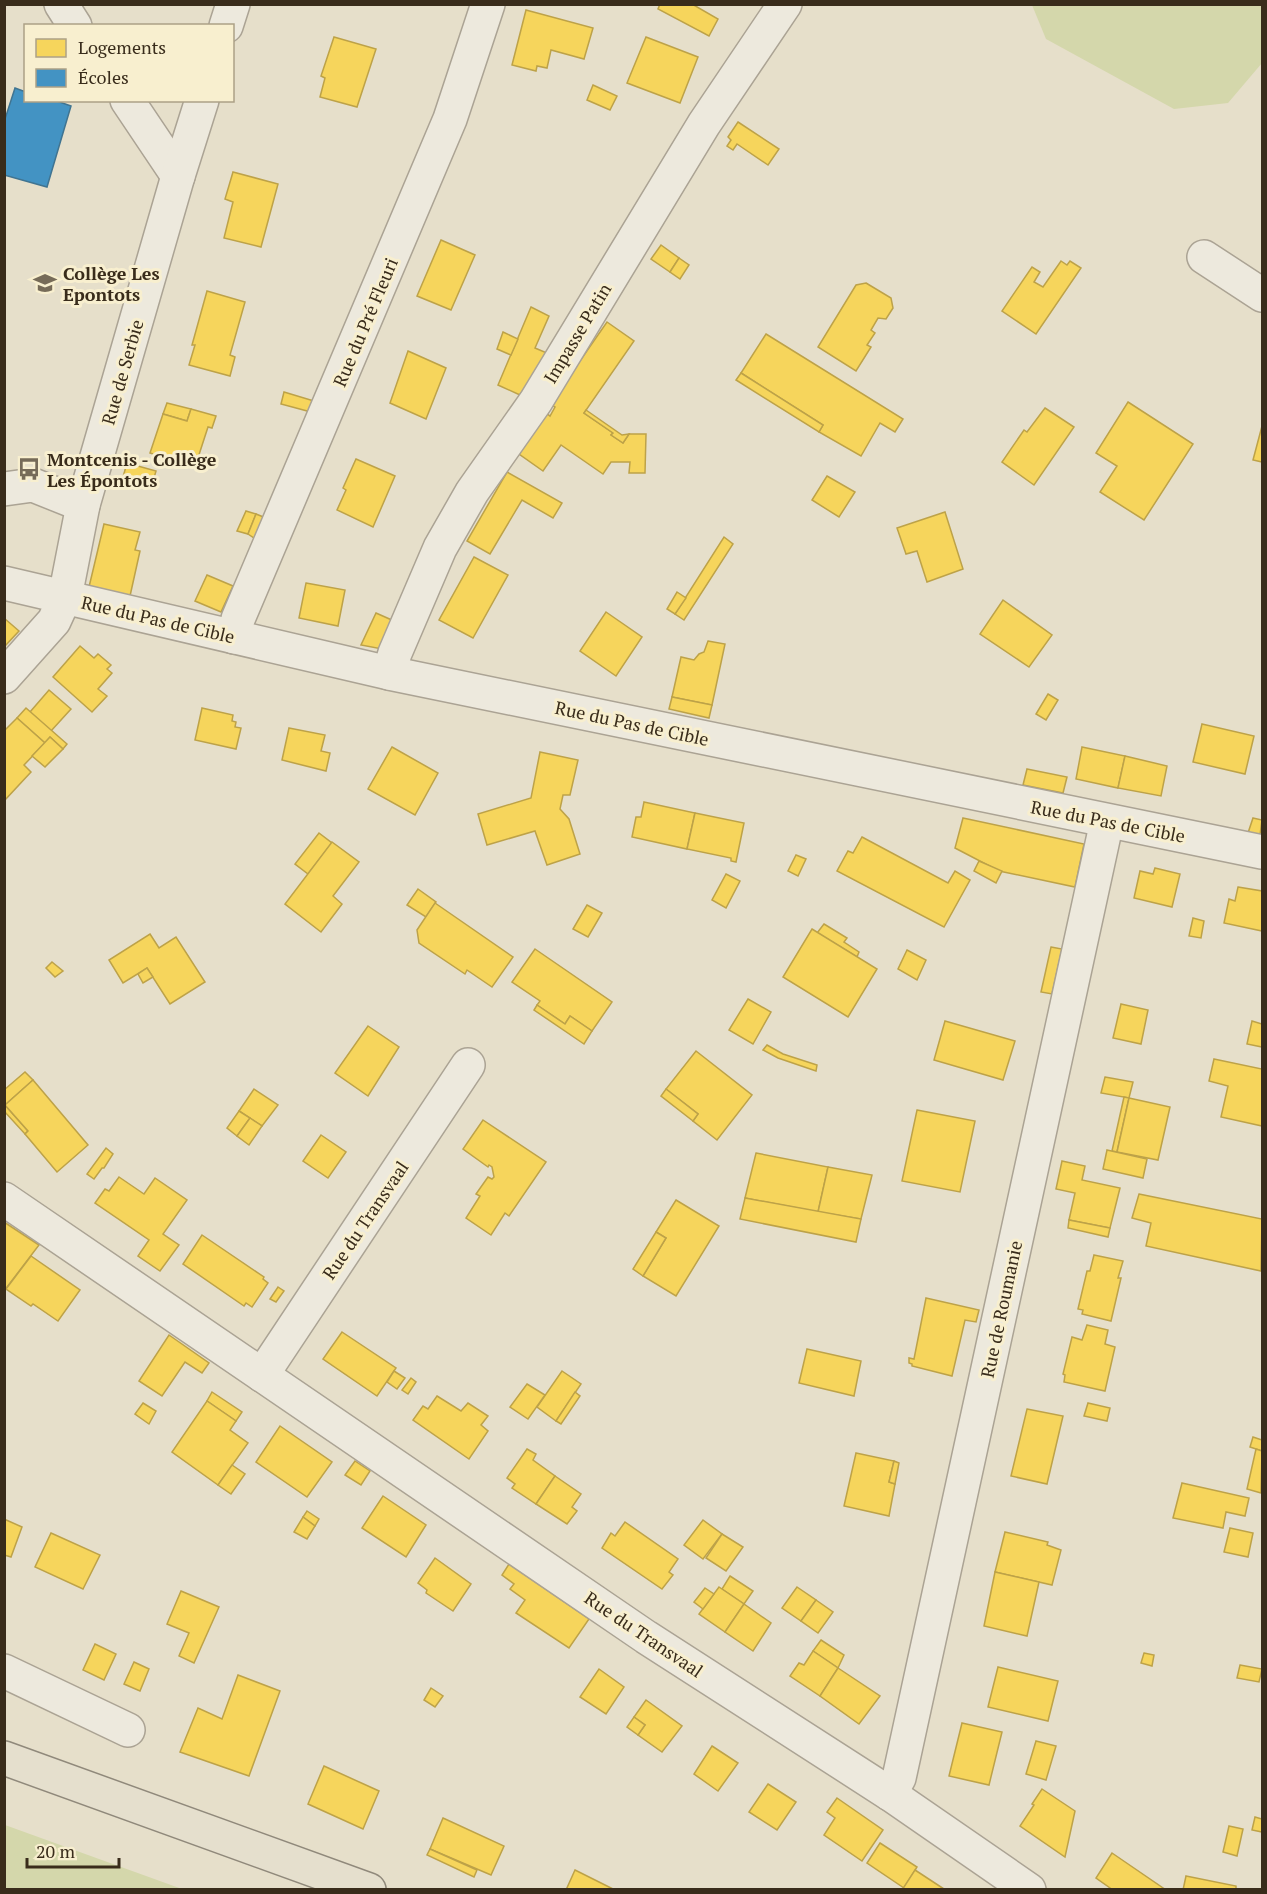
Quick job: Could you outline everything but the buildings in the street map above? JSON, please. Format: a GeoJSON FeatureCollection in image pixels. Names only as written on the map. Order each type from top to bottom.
{"type":"FeatureCollection","features":[{"type":"Feature","properties":{"kind":"main road"},"geometry":{"type":"LineString","coordinates":[[4,1758],[369,1890]]}},
{"type":"Feature","properties":{"kind":"street"},"geometry":{"type":"LineString","coordinates":[[61,4],[74,24]]}},
{"type":"Feature","properties":{"kind":"street"},"geometry":{"type":"LineString","coordinates":[[227,24],[233,4]]}},
{"type":"Feature","properties":{"kind":"street","name":"Rue du Pré Fleuri"},"geometry":{"type":"LineString","coordinates":[[234,637],[238,619],[450,118],[488,4]]}},
{"type":"Feature","properties":{"kind":"street","name":"Impasse Patin"},"geometry":{"type":"LineString","coordinates":[[389,673],[395,653],[440,548],[472,492],[536,401],[704,124],[785,4]]}},
{"type":"Feature","properties":{"kind":"street"},"geometry":{"type":"LineString","coordinates":[[128,102],[178,176]]}},
{"type":"Feature","properties":{"kind":"street","name":"Rue de Serbie"},"geometry":{"type":"LineString","coordinates":[[4,676],[54,621],[65,597],[83,505],[201,102]]}},
{"type":"Feature","properties":{"kind":"street"},"geometry":{"type":"LineString","coordinates":[[1204,257],[1263,295]]}},
{"type":"Feature","properties":{"kind":"street"},"geometry":{"type":"LineString","coordinates":[[4,489],[33,485],[83,505]]}},
{"type":"Feature","properties":{"kind":"street","name":"Rue du Pas de Cible"},"geometry":{"type":"LineString","coordinates":[[4,584],[389,673],[1263,852]]}},
{"type":"Feature","properties":{"kind":"street","name":"Rue de Roumanie"},"geometry":{"type":"LineString","coordinates":[[890,1794],[899,1778],[1107,821]]}},
{"type":"Feature","properties":{"kind":"street","name":"Rue du Transvaal"},"geometry":{"type":"LineString","coordinates":[[262,1375],[468,1065]]}},
{"type":"Feature","properties":{"kind":"street","name":"Rue du Transvaal"},"geometry":{"type":"LineString","coordinates":[[4,1199],[646,1637],[890,1794],[1029,1890]]}},
{"type":"Feature","properties":{"kind":"street"},"geometry":{"type":"LineString","coordinates":[[4,1671],[128,1730]]}},
{"type":"Feature","properties":{"kind":"green space"},"geometry":{"type":"Polygon","coordinates":[[[1032,5],[1262,5],[1262,63],[1228,103],[1174,109],[1046,39],[1032,5]]]}},
{"type":"Feature","properties":{"kind":"green space"},"geometry":{"type":"Polygon","coordinates":[[[5,1825],[182,1889],[5,1889],[5,1825]]]}},
{"type":"Feature","properties":{"kind":"place","name":"Collège Les Epontots"},"geometry":{"type":"Point","coordinates":[45,283]}},
{"type":"Feature","properties":{"kind":"place","name":"Montcenis - Collège Les Épontots"},"geometry":{"type":"Point","coordinates":[29,469]}}]}
